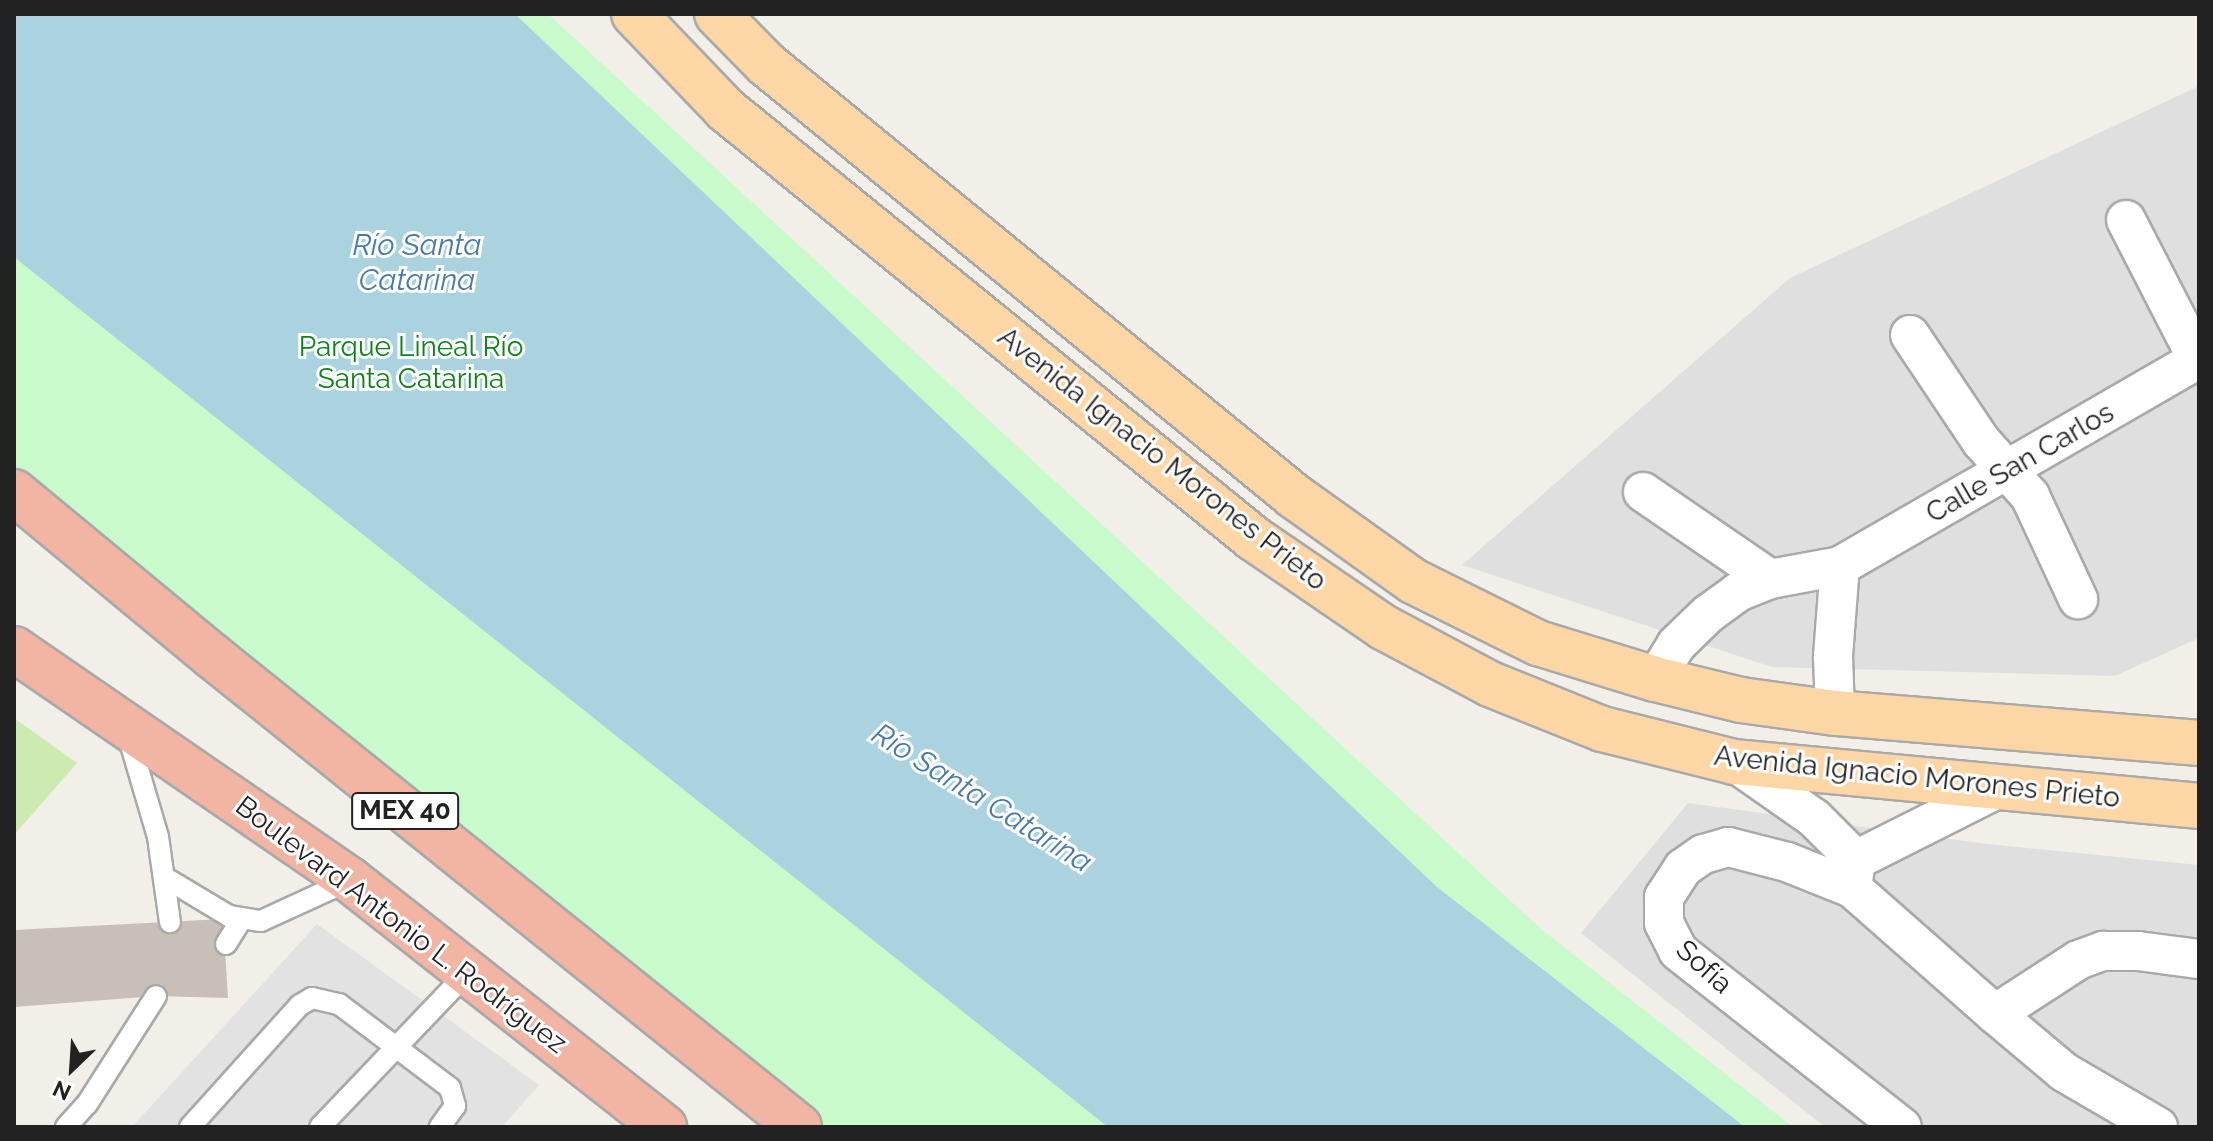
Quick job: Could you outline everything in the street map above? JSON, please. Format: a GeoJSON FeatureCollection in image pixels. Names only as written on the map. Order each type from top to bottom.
{"type":"FeatureCollection","features":[{"type":"Feature","properties":{"kind":"highway","name":"MEX 40"},"geometry":{"type":"LineString","coordinates":[[14,492],[211,655],[799,1127]]}},
{"type":"Feature","properties":{"kind":"highway","name":"Boulevard Antonio L. Rodríguez"},"geometry":{"type":"LineString","coordinates":[[14,649],[350,880],[646,1122]]}},
{"type":"Feature","properties":{"kind":"main road","name":"Avenida Ignacio Morones Prieto"},"geometry":{"type":"LineString","coordinates":[[634,14],[726,110],[1253,538],[1383,627],[1490,684],[1602,729],[1734,762],[2199,806]]}},
{"type":"Feature","properties":{"kind":"main road","name":"Avenida Ignacio Morones Prieto"},"geometry":{"type":"LineString","coordinates":[[717,14],[778,74],[1270,476],[1413,581],[1538,643],[1655,679],[1741,700],[1835,713],[2199,743]]}},
{"type":"Feature","properties":{"kind":"street"},"geometry":{"type":"LineString","coordinates":[[2126,220],[2199,360]]}},
{"type":"Feature","properties":{"kind":"street"},"geometry":{"type":"LineString","coordinates":[[1910,335],[2006,472],[2030,496],[2078,599]]}},
{"type":"Feature","properties":{"kind":"street","name":"Calle San Carlos"},"geometry":{"type":"LineString","coordinates":[[1655,679],[1670,652],[1708,614],[1738,592],[1770,579],[1840,566],[2199,360]]}},
{"type":"Feature","properties":{"kind":"street"},"geometry":{"type":"LineString","coordinates":[[1643,492],[1770,579]]}},
{"type":"Feature","properties":{"kind":"street"},"geometry":{"type":"LineString","coordinates":[[1835,713],[1833,656],[1840,566]]}},
{"type":"Feature","properties":{"kind":"street"},"geometry":{"type":"LineString","coordinates":[[1734,762],[1814,818],[1854,874],[1995,1014],[2064,1072],[2158,1127]]}},
{"type":"Feature","properties":{"kind":"street"},"geometry":{"type":"LineString","coordinates":[[1854,874],[1999,788]]}},
{"type":"Feature","properties":{"kind":"street","name":"Sofía"},"geometry":{"type":"LineString","coordinates":[[1854,874],[1728,847],[1703,854],[1683,868],[1664,897],[1664,923],[1678,951],[1902,1127]]}},
{"type":"Feature","properties":{"kind":"street"},"geometry":{"type":"LineString","coordinates":[[1995,1014],[2078,960],[2103,951],[2138,951],[2199,959]]}},
{"type":"Feature","properties":{"kind":"lane"},"geometry":{"type":"LineString","coordinates":[[125,724],[158,837],[170,922]]}},
{"type":"Feature","properties":{"kind":"lane"},"geometry":{"type":"LineString","coordinates":[[164,877],[241,920],[261,921],[350,880]]}},
{"type":"Feature","properties":{"kind":"lane"},"geometry":{"type":"LineString","coordinates":[[226,944],[241,920]]}},
{"type":"Feature","properties":{"kind":"lane"},"geometry":{"type":"LineString","coordinates":[[320,1127],[467,973]]}},
{"type":"Feature","properties":{"kind":"lane"},"geometry":{"type":"LineString","coordinates":[[66,1127],[87,1104],[156,996]]}},
{"type":"Feature","properties":{"kind":"lane"},"geometry":{"type":"LineString","coordinates":[[190,1127],[300,1005],[312,998],[339,1004],[450,1088],[455,1106],[440,1127]]}},
{"type":"Feature","properties":{"kind":"shaded area"},"geometry":{"type":"Polygon","coordinates":[[[2199,86],[2199,638],[2115,676],[1772,667],[1462,565],[1790,278],[2199,86]]]}},
{"type":"Feature","properties":{"kind":"shaded area"},"geometry":{"type":"Polygon","coordinates":[[[1688,803],[1987,844],[2199,865],[2199,1127],[1825,1127],[1581,933],[1688,803]]]}},
{"type":"Feature","properties":{"kind":"shaded area"},"geometry":{"type":"Polygon","coordinates":[[[317,924],[539,1085],[502,1127],[132,1127],[317,924]]]}},
{"type":"Feature","properties":{"kind":"green space","name":"Río Santa Catarina"},"geometry":{"type":"Polygon","coordinates":[[[14,14],[548,14],[1541,929],[1793,1127],[802,1127],[14,490],[14,14]]]}},
{"type":"Feature","properties":{"kind":"green space"},"geometry":{"type":"Polygon","coordinates":[[[14,718],[77,763],[14,835],[14,718]]]}},
{"type":"Feature","properties":{"kind":"water","name":"Río Santa Catarina"},"geometry":{"type":"Polygon","coordinates":[[[14,14],[515,14],[1437,887],[1745,1127],[1108,1127],[14,257],[14,14]]]}},
{"type":"Feature","properties":{"kind":"building"},"geometry":{"type":"Polygon","coordinates":[[[223,919],[228,998],[156,996],[14,1007],[14,930],[223,919]]]}},
{"type":"Feature","properties":{"kind":"park label","name":"Parque Lineal Río Santa Catarina"},"geometry":{"type":"Point","coordinates":[411,363]}}]}
